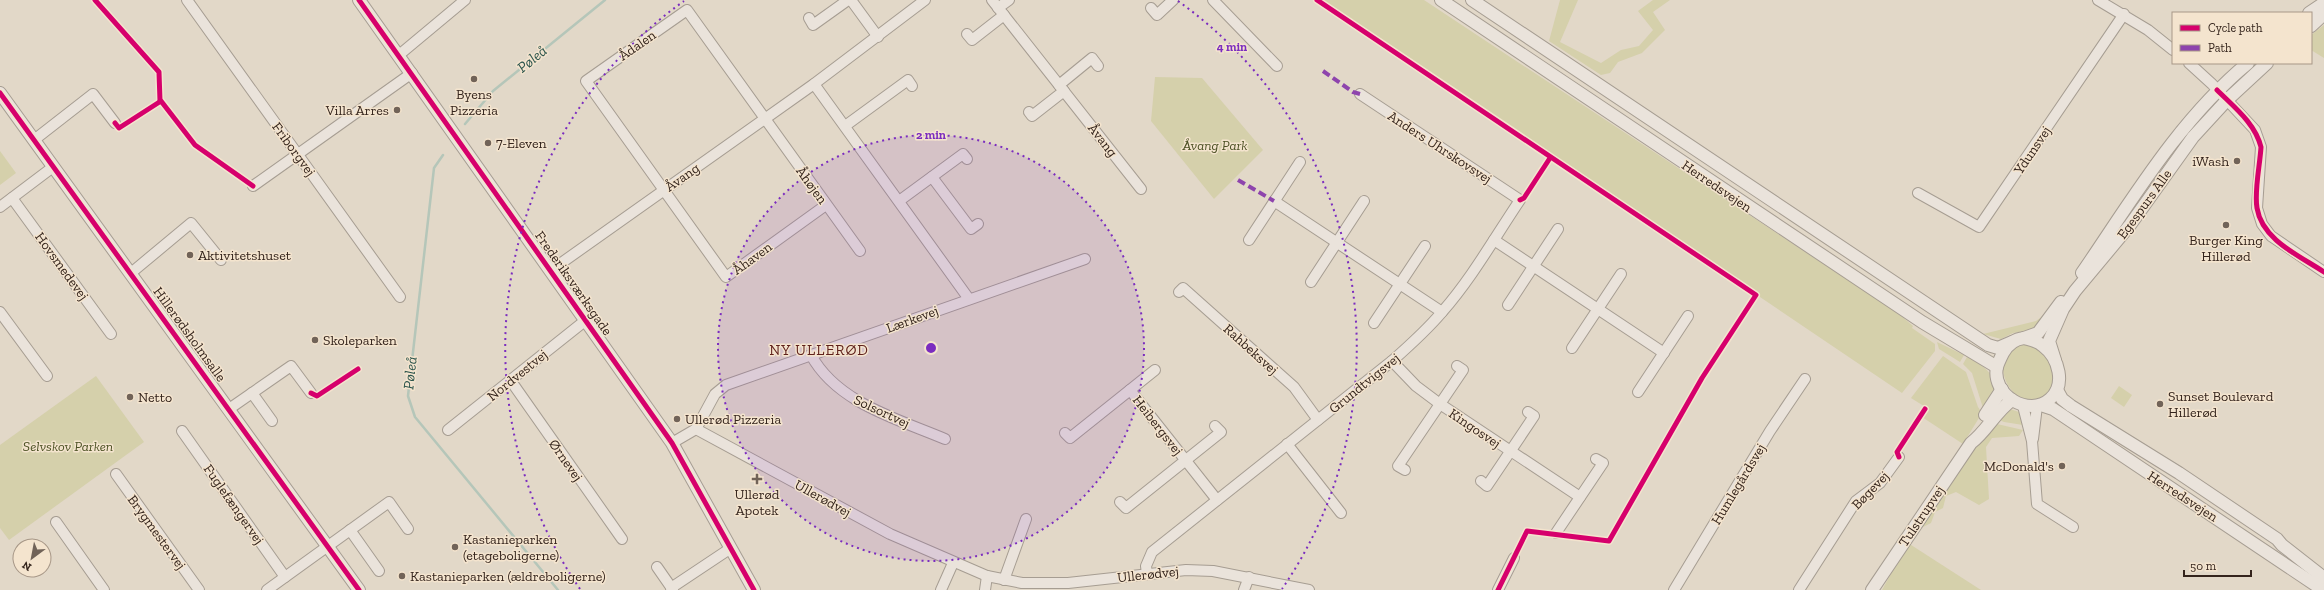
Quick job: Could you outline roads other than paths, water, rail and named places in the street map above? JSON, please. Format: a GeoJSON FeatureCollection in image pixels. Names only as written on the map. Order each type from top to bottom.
{"type":"FeatureCollection","features":[{"type":"Feature","properties":{"kind":"street","name":"Friborgvej"},"geometry":{"type":"LineString","coordinates":[[187,0],[400,297]]}},
{"type":"Feature","properties":{"kind":"street","name":"Frederiksværksgade"},"geometry":{"type":"LineString","coordinates":[[359,0],[399,54],[672,443],[754,590]]}},
{"type":"Feature","properties":{"kind":"street"},"geometry":{"type":"LineString","coordinates":[[399,54],[465,0]]}},
{"type":"Feature","properties":{"kind":"street"},"geometry":{"type":"LineString","coordinates":[[809,18],[813,25],[848,0]]}},
{"type":"Feature","properties":{"kind":"street"},"geometry":{"type":"LineString","coordinates":[[851,0],[878,37]]}},
{"type":"Feature","properties":{"kind":"street","name":"Åvang"},"geometry":{"type":"LineString","coordinates":[[550,271],[814,84],[925,0]]}},
{"type":"Feature","properties":{"kind":"street"},"geometry":{"type":"LineString","coordinates":[[967,34],[972,40],[998,8],[1009,0]]}},
{"type":"Feature","properties":{"kind":"street"},"geometry":{"type":"LineString","coordinates":[[1151,8],[1157,15],[1173,0]]}},
{"type":"Feature","properties":{"kind":"street"},"geometry":{"type":"LineString","coordinates":[[1213,0],[1277,66]]}},
{"type":"Feature","properties":{"kind":"street","name":"Herredsvejen"},"geometry":{"type":"LineString","coordinates":[[1441,0],[1922,322],[1997,367]]}},
{"type":"Feature","properties":{"kind":"street","name":"Herredsvejen"},"geometry":{"type":"LineString","coordinates":[[1472,0],[1988,344],[1998,348],[2012,342]]}},
{"type":"Feature","properties":{"kind":"street"},"geometry":{"type":"LineString","coordinates":[[2098,0],[2124,14],[2172,49]]}},
{"type":"Feature","properties":{"kind":"street"},"geometry":{"type":"LineString","coordinates":[[2310,12],[2324,3]]}},
{"type":"Feature","properties":{"kind":"street","name":"Åvang"},"geometry":{"type":"LineString","coordinates":[[998,8],[1141,189]]}},
{"type":"Feature","properties":{"kind":"street","name":"Ådalen"},"geometry":{"type":"LineString","coordinates":[[664,190],[586,81],[687,10],[764,119]]}},
{"type":"Feature","properties":{"kind":"street","name":"Ydunsvej"},"geometry":{"type":"LineString","coordinates":[[1918,193],[1979,227],[2124,14]]}},
{"type":"Feature","properties":{"kind":"street"},"geometry":{"type":"LineString","coordinates":[[2312,25],[2324,14]]}},
{"type":"Feature","properties":{"kind":"street"},"geometry":{"type":"LineString","coordinates":[[1029,112],[1032,116],[1092,58],[1098,66]]}},
{"type":"Feature","properties":{"kind":"street"},"geometry":{"type":"LineString","coordinates":[[2190,64],[2218,90],[2255,130],[2259,138],[2261,147],[2257,208],[2262,224],[2270,236],[2324,272]]}},
{"type":"Feature","properties":{"kind":"street","name":"Egespurs Alle"},"geometry":{"type":"LineString","coordinates":[[2024,338],[2038,333],[2180,134],[2218,90],[2247,64]]}},
{"type":"Feature","properties":{"kind":"street","name":"Egespurs Alle"},"geometry":{"type":"LineString","coordinates":[[2055,360],[2049,341],[2063,309],[2075,291],[2130,225],[2193,137],[2227,100],[2266,64]]}},
{"type":"Feature","properties":{"kind":"street"},"geometry":{"type":"LineString","coordinates":[[254,186],[412,74]]}},
{"type":"Feature","properties":{"kind":"street"},"geometry":{"type":"LineString","coordinates":[[845,126],[908,80],[912,86]]}},
{"type":"Feature","properties":{"kind":"street"},"geometry":{"type":"LineString","coordinates":[[814,84],[969,299]]}},
{"type":"Feature","properties":{"kind":"street","name":"Hillerødsholmsalle"},"geometry":{"type":"LineString","coordinates":[[0,93],[359,590]]}},
{"type":"Feature","properties":{"kind":"street"},"geometry":{"type":"LineString","coordinates":[[34,140],[93,94],[115,123]]}},
{"type":"Feature","properties":{"kind":"street","name":"Anders Uhrskovsvej"},"geometry":{"type":"LineString","coordinates":[[1360,94],[1520,200]]}},
{"type":"Feature","properties":{"kind":"street","name":"Åhøjen"},"geometry":{"type":"LineString","coordinates":[[764,119],[860,251]]}},
{"type":"Feature","properties":{"kind":"street"},"geometry":{"type":"LineString","coordinates":[[899,202],[963,154],[967,159]]}},
{"type":"Feature","properties":{"kind":"street"},"geometry":{"type":"LineString","coordinates":[[1249,240],[1300,162]]}},
{"type":"Feature","properties":{"kind":"street"},"geometry":{"type":"LineString","coordinates":[[0,207],[53,167]]}},
{"type":"Feature","properties":{"kind":"street"},"geometry":{"type":"LineString","coordinates":[[932,177],[971,229],[978,224]]}},
{"type":"Feature","properties":{"kind":"street","name":"Åhaven"},"geometry":{"type":"LineString","coordinates":[[664,190],[726,277],[826,205]]}},
{"type":"Feature","properties":{"kind":"street","name":"Hovsmedevej"},"geometry":{"type":"LineString","coordinates":[[12,198],[111,334]]}},
{"type":"Feature","properties":{"kind":"street","name":"Grundtvigsvej"},"geometry":{"type":"LineString","coordinates":[[1147,574],[1146,566],[1152,552],[1392,361],[1442,312],[1462,288],[1520,200]]}},
{"type":"Feature","properties":{"kind":"street"},"geometry":{"type":"LineString","coordinates":[[1274,201],[1442,312]]}},
{"type":"Feature","properties":{"kind":"street"},"geometry":{"type":"LineString","coordinates":[[1311,282],[1364,201]]}},
{"type":"Feature","properties":{"kind":"street"},"geometry":{"type":"LineString","coordinates":[[131,273],[191,224],[221,260]]}},
{"type":"Feature","properties":{"kind":"street"},"geometry":{"type":"LineString","coordinates":[[1508,305],[1558,229]]}},
{"type":"Feature","properties":{"kind":"street"},"geometry":{"type":"LineString","coordinates":[[1494,240],[1664,353]]}},
{"type":"Feature","properties":{"kind":"street"},"geometry":{"type":"LineString","coordinates":[[1374,323],[1424,246]]}},
{"type":"Feature","properties":{"kind":"street","name":"Lærkevej"},"geometry":{"type":"LineString","coordinates":[[696,429],[715,394],[726,385],[1085,259]]}},
{"type":"Feature","properties":{"kind":"street"},"geometry":{"type":"LineString","coordinates":[[1572,348],[1621,274]]}},
{"type":"Feature","properties":{"kind":"street","name":"Rahbeksvej"},"geometry":{"type":"LineString","coordinates":[[1179,292],[1183,288],[1294,387],[1318,420]]}},
{"type":"Feature","properties":{"kind":"street"},"geometry":{"type":"LineString","coordinates":[[0,312],[47,376]]}},
{"type":"Feature","properties":{"kind":"street"},"geometry":{"type":"LineString","coordinates":[[1638,392],[1688,316]]}},
{"type":"Feature","properties":{"kind":"street","name":"Nordvestvej"},"geometry":{"type":"LineString","coordinates":[[448,430],[586,320]]}},
{"type":"Feature","properties":{"kind":"street"},"geometry":{"type":"LineString","coordinates":[[2017,403],[2039,406],[2051,399],[2057,390],[2060,380],[2055,360],[2043,345],[2024,338],[2012,342],[2004,350],[1997,367],[1998,381],[2002,389],[2017,403],[2032,441]]}},
{"type":"Feature","properties":{"kind":"street","name":"Solsortvej"},"geometry":{"type":"LineString","coordinates":[[811,355],[822,372],[856,401],[945,439]]}},
{"type":"Feature","properties":{"kind":"street","name":"Kingosvej"},"geometry":{"type":"LineString","coordinates":[[1392,361],[1416,386],[1440,404],[1580,497]]}},
{"type":"Feature","properties":{"kind":"street"},"geometry":{"type":"LineString","coordinates":[[229,409],[291,366],[311,393]]}},
{"type":"Feature","properties":{"kind":"street","name":"Kingosvej"},"geometry":{"type":"LineString","coordinates":[[1405,470],[1398,466],[1463,370],[1457,366]]}},
{"type":"Feature","properties":{"kind":"street","name":"Heibergsvej"},"geometry":{"type":"LineString","coordinates":[[1065,432],[1070,438],[1155,370]]}},
{"type":"Feature","properties":{"kind":"street","name":"Ørnevej"},"geometry":{"type":"LineString","coordinates":[[511,380],[622,539]]}},
{"type":"Feature","properties":{"kind":"street","name":"Humlegårdsvej"},"geometry":{"type":"LineString","coordinates":[[1674,590],[1770,431],[1805,380]]}},
{"type":"Feature","properties":{"kind":"street","name":"Tulstrupvej"},"geometry":{"type":"LineString","coordinates":[[1872,590],[1971,443],[1973,434],[2002,389]]}},
{"type":"Feature","properties":{"kind":"street","name":"Heibergsvej"},"geometry":{"type":"LineString","coordinates":[[1130,390],[1217,500]]}},
{"type":"Feature","properties":{"kind":"street","name":"Herredsvejen"},"geometry":{"type":"LineString","coordinates":[[2057,390],[2062,399],[2092,421],[2178,473],[2277,539],[2282,545],[2324,578]]}},
{"type":"Feature","properties":{"kind":"street"},"geometry":{"type":"LineString","coordinates":[[252,393],[272,421]]}},
{"type":"Feature","properties":{"kind":"street","name":"Tulstrupvej"},"geometry":{"type":"LineString","coordinates":[[1971,443],[1977,439],[2001,408],[2017,403]]}},
{"type":"Feature","properties":{"kind":"street"},"geometry":{"type":"LineString","coordinates":[[2039,406],[2032,441],[2037,504],[2073,527]]}},
{"type":"Feature","properties":{"kind":"street","name":"Herredsvejen"},"geometry":{"type":"LineString","coordinates":[[2039,406],[2053,409],[2323,590]]}},
{"type":"Feature","properties":{"kind":"street","name":"Kingosvej"},"geometry":{"type":"LineString","coordinates":[[1481,481],[1487,486],[1534,416],[1528,412]]}},
{"type":"Feature","properties":{"kind":"street","name":"Heibergsvej"},"geometry":{"type":"LineString","coordinates":[[1120,502],[1126,508],[1220,432],[1216,426]]}},
{"type":"Feature","properties":{"kind":"street"},"geometry":{"type":"LineString","coordinates":[[672,443],[696,429]]}},
{"type":"Feature","properties":{"kind":"street","name":"Ullerødvej"},"geometry":{"type":"LineString","coordinates":[[696,429],[890,534],[953,563],[987,576],[1043,587],[1147,574],[1200,571],[1249,577],[1309,590]]}},
{"type":"Feature","properties":{"kind":"street","name":"Fuglefængervej"},"geometry":{"type":"LineString","coordinates":[[182,431],[285,577]]}},
{"type":"Feature","properties":{"kind":"street"},"geometry":{"type":"LineString","coordinates":[[1288,444],[1341,513]]}},
{"type":"Feature","properties":{"kind":"street","name":"Bøgevej"},"geometry":{"type":"LineString","coordinates":[[1798,590],[1856,502],[1880,483],[1899,457]]}},
{"type":"Feature","properties":{"kind":"street"},"geometry":{"type":"LineString","coordinates":[[1556,533],[1602,463],[1596,459]]}},
{"type":"Feature","properties":{"kind":"street","name":"Brygmestervej"},"geometry":{"type":"LineString","coordinates":[[116,474],[199,590]]}},
{"type":"Feature","properties":{"kind":"street"},"geometry":{"type":"LineString","coordinates":[[271,589],[327,546],[389,502],[408,528]]}},
{"type":"Feature","properties":{"kind":"street"},"geometry":{"type":"LineString","coordinates":[[1004,580],[1026,519]]}},
{"type":"Feature","properties":{"kind":"street"},"geometry":{"type":"LineString","coordinates":[[56,522],[104,590]]}},
{"type":"Feature","properties":{"kind":"street"},"geometry":{"type":"LineString","coordinates":[[350,530],[379,571]]}},
{"type":"Feature","properties":{"kind":"street"},"geometry":{"type":"LineString","coordinates":[[2277,539],[2283,541],[2324,570]]}},
{"type":"Feature","properties":{"kind":"street"},"geometry":{"type":"LineString","coordinates":[[657,567],[672,589],[731,548]]}},
{"type":"Feature","properties":{"kind":"street"},"geometry":{"type":"LineString","coordinates":[[1498,590],[1514,558]]}},
{"type":"Feature","properties":{"kind":"street"},"geometry":{"type":"LineString","coordinates":[[941,590],[953,563]]}},
{"type":"Feature","properties":{"kind":"street"},"geometry":{"type":"LineString","coordinates":[[985,590],[987,576]]}},
{"type":"Feature","properties":{"kind":"street"},"geometry":{"type":"LineString","coordinates":[[1244,590],[1249,577]]}},
{"type":"Feature","properties":{"kind":"waterway","name":"Pøleå"},"geometry":{"type":"LineString","coordinates":[[465,124],[493,91],[605,0]]}},
{"type":"Feature","properties":{"kind":"waterway","name":"Pøleå"},"geometry":{"type":"LineString","coordinates":[[443,155],[434,168],[408,396],[415,417],[558,590]]}},
{"type":"Feature","properties":{"kind":"place","name":"Byens Pizzeria"},"geometry":{"type":"Point","coordinates":[474,79]}},
{"type":"Feature","properties":{"kind":"place","name":"Villa Arres"},"geometry":{"type":"Point","coordinates":[397,110]}},
{"type":"Feature","properties":{"kind":"place","name":"7-Eleven"},"geometry":{"type":"Point","coordinates":[488,143]}},
{"type":"Feature","properties":{"kind":"place","name":"iWash"},"geometry":{"type":"Point","coordinates":[2237,161]}},
{"type":"Feature","properties":{"kind":"place","name":"Burger King Hillerød"},"geometry":{"type":"Point","coordinates":[2226,225]}},
{"type":"Feature","properties":{"kind":"place","name":"Aktivitetshuset"},"geometry":{"type":"Point","coordinates":[190,255]}},
{"type":"Feature","properties":{"kind":"place","name":"Skoleparken"},"geometry":{"type":"Point","coordinates":[315,340]}},
{"type":"Feature","properties":{"kind":"place","name":"Netto"},"geometry":{"type":"Point","coordinates":[130,397]}},
{"type":"Feature","properties":{"kind":"place","name":"Sunset Boulevard Hillerød"},"geometry":{"type":"Point","coordinates":[2160,404]}},
{"type":"Feature","properties":{"kind":"place","name":"Ullerød Pizzeria"},"geometry":{"type":"Point","coordinates":[677,419]}},
{"type":"Feature","properties":{"kind":"place","name":"McDonald's"},"geometry":{"type":"Point","coordinates":[2062,466]}},
{"type":"Feature","properties":{"kind":"place","name":"Ullerød Apotek"},"geometry":{"type":"Point","coordinates":[757,479]}},
{"type":"Feature","properties":{"kind":"place","name":"Kastanieparken (etageboligerne)"},"geometry":{"type":"Point","coordinates":[455,547]}},
{"type":"Feature","properties":{"kind":"place","name":"Kastanieparken (ældreboligerne)"},"geometry":{"type":"Point","coordinates":[402,576]}},
{"type":"Feature","properties":{"kind":"district","name":"NY ULLERØD"},"geometry":{"type":"Point","coordinates":[819,350]}},
{"type":"Feature","properties":{"kind":"park label","name":"Åvang Park"},"geometry":{"type":"Point","coordinates":[1215,145]}},
{"type":"Feature","properties":{"kind":"park label","name":"Selvskov Parken"},"geometry":{"type":"Point","coordinates":[68,446]}}]}
